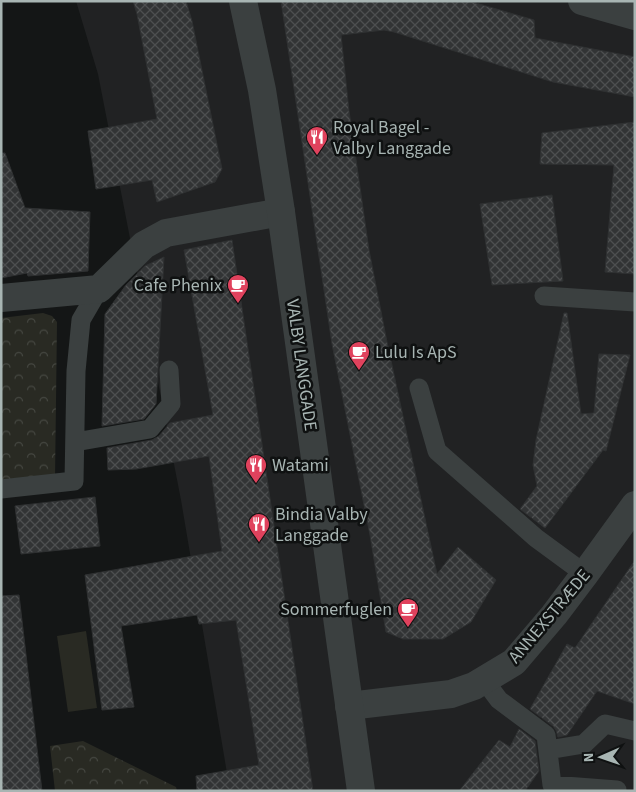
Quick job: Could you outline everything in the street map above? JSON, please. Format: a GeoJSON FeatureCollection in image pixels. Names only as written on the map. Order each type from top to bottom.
{"type":"FeatureCollection","features":[{"type":"Feature","properties":{"kind":"street","name":"VALBY LANGGADE"},"geometry":{"type":"LineString","coordinates":[[243,1],[262,90],[281,212],[361,791]]}},
{"type":"Feature","properties":{"kind":"street"},"geometry":{"type":"LineString","coordinates":[[582,1],[635,16]]}},
{"type":"Feature","properties":{"kind":"street"},"geometry":{"type":"LineString","coordinates":[[1,298],[99,289],[144,245],[166,233],[281,212]]}},
{"type":"Feature","properties":{"kind":"street","name":"ANNEXSTRÆDE"},"geometry":{"type":"LineString","coordinates":[[349,706],[451,694],[474,686],[514,662],[554,615],[635,505]]}},
{"type":"Feature","properties":{"kind":"lane"},"geometry":{"type":"LineString","coordinates":[[1,489],[74,481],[76,371],[80,320],[99,289]]}},
{"type":"Feature","properties":{"kind":"lane"},"geometry":{"type":"LineString","coordinates":[[544,296],[635,302]]}},
{"type":"Feature","properties":{"kind":"lane"},"geometry":{"type":"LineString","coordinates":[[75,442],[150,429],[171,404],[170,370]]}},
{"type":"Feature","properties":{"kind":"lane"},"geometry":{"type":"LineString","coordinates":[[419,388],[437,451],[536,538],[585,574]]}},
{"type":"Feature","properties":{"kind":"lane"},"geometry":{"type":"LineString","coordinates":[[484,680],[499,700],[546,734],[552,786],[617,790]]}},
{"type":"Feature","properties":{"kind":"lane"},"geometry":{"type":"LineString","coordinates":[[548,750],[584,744],[605,724],[635,730]]}},
{"type":"Feature","properties":{"kind":"shaded area"},"geometry":{"type":"Polygon","coordinates":[[[76,1],[635,1],[635,791],[230,791],[181,500],[98,74],[76,1]]]}},
{"type":"Feature","properties":{"kind":"green space"},"geometry":{"type":"Polygon","coordinates":[[[43,313],[52,316],[57,322],[55,478],[1,483],[1,318],[43,313]]]}},
{"type":"Feature","properties":{"kind":"green space"},"geometry":{"type":"Polygon","coordinates":[[[86,631],[97,708],[68,712],[57,636],[86,631]]]}},
{"type":"Feature","properties":{"kind":"green space"},"geometry":{"type":"Polygon","coordinates":[[[83,741],[176,787],[177,791],[55,791],[50,746],[83,741]]]}},
{"type":"Feature","properties":{"kind":"building"},"geometry":{"type":"Polygon","coordinates":[[[133,1],[186,1],[192,21],[222,169],[215,182],[157,202],[152,180],[96,189],[88,131],[157,119],[133,1]]]}},
{"type":"Feature","properties":{"kind":"building"},"geometry":{"type":"Polygon","coordinates":[[[281,1],[469,1],[534,20],[535,38],[635,57],[635,97],[553,82],[394,32],[384,30],[341,35],[349,111],[369,250],[437,574],[458,547],[496,580],[471,622],[443,639],[403,639],[386,632],[370,535],[332,344],[281,1]]]}},
{"type":"Feature","properties":{"kind":"building"},"geometry":{"type":"Polygon","coordinates":[[[635,122],[635,274],[605,272],[614,165],[540,164],[542,133],[635,122]]]}},
{"type":"Feature","properties":{"kind":"building"},"geometry":{"type":"Polygon","coordinates":[[[1,153],[5,153],[25,208],[90,212],[88,271],[28,276],[27,273],[1,278],[1,153]]]}},
{"type":"Feature","properties":{"kind":"building"},"geometry":{"type":"Polygon","coordinates":[[[552,195],[563,281],[492,285],[480,204],[552,195]]]}},
{"type":"Feature","properties":{"kind":"building"},"geometry":{"type":"Polygon","coordinates":[[[232,240],[313,791],[197,791],[196,776],[259,765],[236,620],[199,624],[197,615],[121,626],[134,707],[102,710],[85,575],[222,551],[209,456],[136,469],[108,470],[107,448],[152,440],[159,436],[170,423],[213,415],[184,250],[232,240]]]}},
{"type":"Feature","properties":{"kind":"building"},"geometry":{"type":"Polygon","coordinates":[[[164,257],[156,404],[144,419],[102,426],[105,314],[126,285],[145,266],[164,257]]]}},
{"type":"Feature","properties":{"kind":"building"},"geometry":{"type":"Polygon","coordinates":[[[564,313],[567,313],[581,414],[594,413],[599,354],[630,355],[606,451],[603,450],[545,528],[520,509],[537,486],[533,465],[536,440],[564,313]]]}},
{"type":"Feature","properties":{"kind":"building"},"geometry":{"type":"Polygon","coordinates":[[[95,497],[100,546],[21,554],[15,506],[95,497]]]}},
{"type":"Feature","properties":{"kind":"building"},"geometry":{"type":"Polygon","coordinates":[[[635,560],[635,704],[597,691],[567,735],[558,737],[553,726],[530,709],[567,644],[575,648],[635,560]]]}},
{"type":"Feature","properties":{"kind":"building"},"geometry":{"type":"Polygon","coordinates":[[[19,595],[42,791],[1,791],[1,596],[19,595]]]}},
{"type":"Feature","properties":{"kind":"building"},"geometry":{"type":"Polygon","coordinates":[[[519,729],[535,741],[539,771],[525,791],[459,791],[499,740],[510,747],[519,729]]]}},
{"type":"Feature","properties":{"kind":"place","name":"Royal Bagel - Valby Langgade"},"geometry":{"type":"Point","coordinates":[317,156]}},
{"type":"Feature","properties":{"kind":"place","name":"Cafe Phenix"},"geometry":{"type":"Point","coordinates":[238,304]}},
{"type":"Feature","properties":{"kind":"place","name":"Lulu Is ApS"},"geometry":{"type":"Point","coordinates":[359,371]}},
{"type":"Feature","properties":{"kind":"place","name":"Watami"},"geometry":{"type":"Point","coordinates":[256,484]}},
{"type":"Feature","properties":{"kind":"place","name":"Bindia Valby Langgade"},"geometry":{"type":"Point","coordinates":[259,543]}},
{"type":"Feature","properties":{"kind":"place","name":"Sommerfuglen"},"geometry":{"type":"Point","coordinates":[408,628]}}]}
